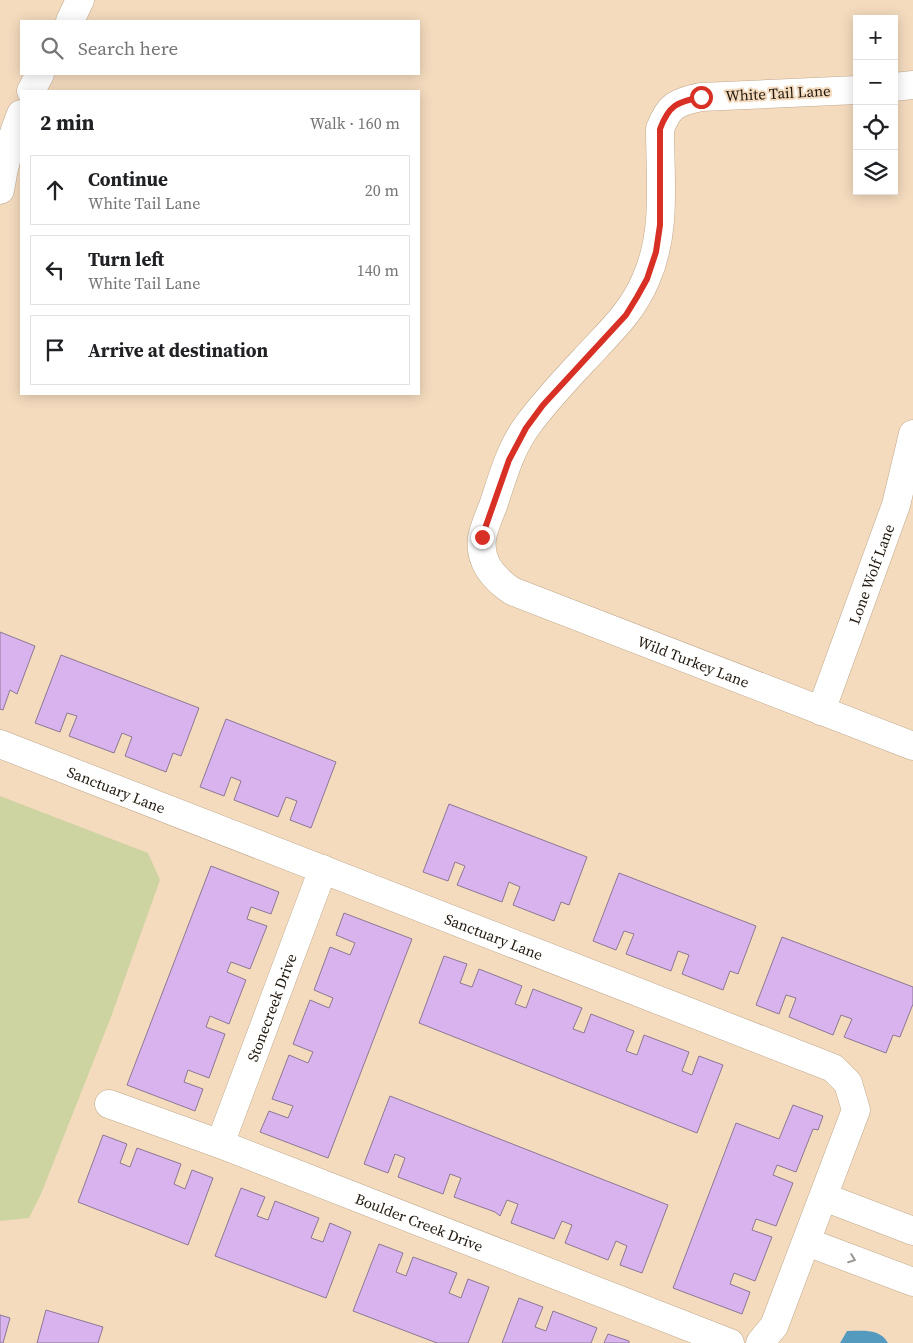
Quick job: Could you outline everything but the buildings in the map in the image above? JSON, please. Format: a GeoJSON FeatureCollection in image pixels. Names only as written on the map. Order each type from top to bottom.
{"type":"FeatureCollection","features":[{"type":"Feature","properties":{"kind":"street"},"geometry":{"type":"LineString","coordinates":[[70,20],[80,0]]}},
{"type":"Feature","properties":{"kind":"street"},"geometry":{"type":"LineString","coordinates":[[32,90],[39,75]]}},
{"type":"Feature","properties":{"kind":"street"},"geometry":{"type":"LineString","coordinates":[[898,87],[913,85]]}},
{"type":"Feature","properties":{"kind":"street","name":"White Tail Lane"},"geometry":{"type":"LineString","coordinates":[[485,560],[482,553],[482,537],[509,460],[526,428],[543,405],[626,315],[647,279],[656,252],[660,225],[660,129],[670,109],[683,101],[701,97],[853,90]]}},
{"type":"Feature","properties":{"kind":"street"},"geometry":{"type":"LineString","coordinates":[[0,190],[7,155],[20,116]]}},
{"type":"Feature","properties":{"kind":"street","name":"Lone Wolf Lane"},"geometry":{"type":"LineString","coordinates":[[820,711],[905,507],[913,434]]}},
{"type":"Feature","properties":{"kind":"street","name":"Wild Turkey Lane"},"geometry":{"type":"LineString","coordinates":[[485,560],[499,582],[512,591],[913,746]]}},
{"type":"Feature","properties":{"kind":"street","name":"Sanctuary Lane"},"geometry":{"type":"LineString","coordinates":[[0,744],[833,1068],[848,1083],[856,1110],[815,1219]]}},
{"type":"Feature","properties":{"kind":"street","name":"Stonecreek Drive"},"geometry":{"type":"LineString","coordinates":[[220,1144],[324,870]]}},
{"type":"Feature","properties":{"kind":"street","name":"Boulder Creek Drive"},"geometry":{"type":"LineString","coordinates":[[109,1104],[220,1144],[730,1343]]}},
{"type":"Feature","properties":{"kind":"street"},"geometry":{"type":"LineString","coordinates":[[815,1219],[913,1231]]}},
{"type":"Feature","properties":{"kind":"street"},"geometry":{"type":"LineString","coordinates":[[815,1219],[913,1282]]}},
{"type":"Feature","properties":{"kind":"street"},"geometry":{"type":"LineString","coordinates":[[760,1343],[774,1326],[815,1219]]}},
{"type":"Feature","properties":{"kind":"green space"},"geometry":{"type":"Polygon","coordinates":[[[0,796],[148,853],[160,880],[111,1017],[41,1194],[29,1218],[0,1221],[0,796]]]}},
{"type":"Feature","properties":{"kind":"water"},"geometry":{"type":"Polygon","coordinates":[[[847,1331],[875,1333],[885,1338],[888,1343],[840,1343],[847,1331]]]}},
{"type":"Feature","properties":{"kind":"route"},"geometry":{"type":"LineString","coordinates":[[482,537],[509,460],[526,428],[543,405],[626,315],[647,279],[656,252],[660,225],[660,129],[670,109],[683,101],[701,97]]}}]}
